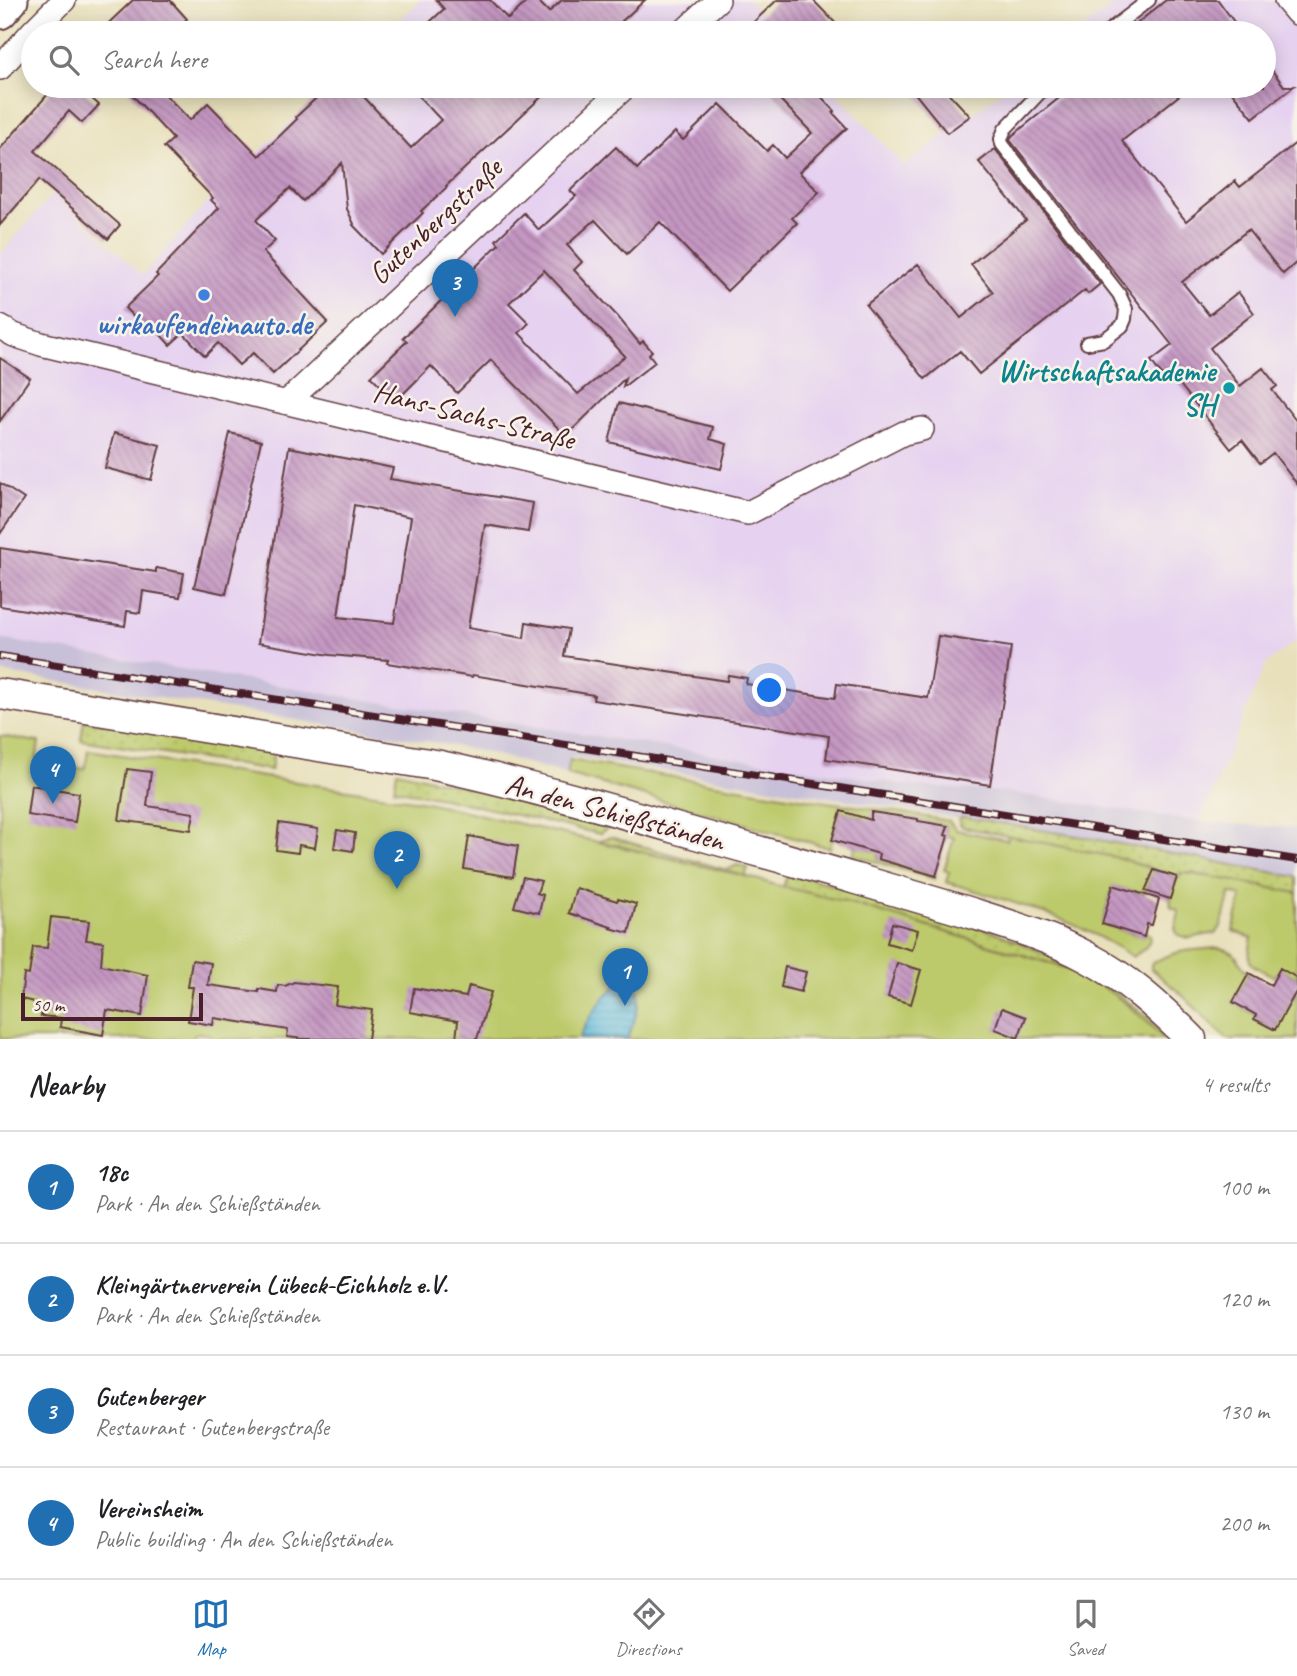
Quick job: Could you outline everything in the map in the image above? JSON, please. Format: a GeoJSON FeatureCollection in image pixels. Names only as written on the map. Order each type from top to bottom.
{"type":"FeatureCollection","features":[{"type":"Feature","properties":{"kind":"main road"},"geometry":{"type":"LineString","coordinates":[[0,12],[11,0]]}},
{"type":"Feature","properties":{"kind":"street"},"geometry":{"type":"LineString","coordinates":[[43,21],[64,0]]}},
{"type":"Feature","properties":{"kind":"street"},"geometry":{"type":"LineString","coordinates":[[695,21],[718,0]]}},
{"type":"Feature","properties":{"kind":"street"},"geometry":{"type":"LineString","coordinates":[[1286,0],[1297,13]]}},
{"type":"Feature","properties":{"kind":"street"},"geometry":{"type":"LineString","coordinates":[[0,68],[21,44]]}},
{"type":"Feature","properties":{"kind":"street","name":"Gutenbergstraße"},"geometry":{"type":"LineString","coordinates":[[287,402],[613,98]]}},
{"type":"Feature","properties":{"kind":"street","name":"Hans-Sachs-Straße"},"geometry":{"type":"LineString","coordinates":[[0,327],[41,344],[748,513],[904,433],[922,429]]}},
{"type":"Feature","properties":{"kind":"street","name":"An den Schießständen"},"geometry":{"type":"LineString","coordinates":[[0,694],[457,770],[584,802],[835,873],[1037,934],[1066,946],[1127,982],[1160,1008],[1191,1039]]}},
{"type":"Feature","properties":{"kind":"lane"},"geometry":{"type":"LineString","coordinates":[[1122,21],[1149,0]]}},
{"type":"Feature","properties":{"kind":"lane"},"geometry":{"type":"LineString","coordinates":[[1035,98],[1005,129],[1002,144],[1119,294],[1126,309],[1122,326],[1104,340],[1087,343]]}},
{"type":"Feature","properties":{"kind":"shaded area"},"geometry":{"type":"Polygon","coordinates":[[[421,0],[748,0],[768,21],[398,21],[421,0]]]}},
{"type":"Feature","properties":{"kind":"shaded area"},"geometry":{"type":"Polygon","coordinates":[[[1120,0],[1286,0],[1297,13],[1297,640],[1265,665],[1200,822],[1006,792],[914,786],[372,701],[0,639],[0,255],[53,194],[143,275],[214,195],[316,98],[840,98],[904,166],[993,98],[1276,98],[1276,21],[1093,21],[1120,0]]]}},
{"type":"Feature","properties":{"kind":"shaded area"},"geometry":{"type":"Polygon","coordinates":[[[0,639],[372,701],[914,786],[1006,792],[1200,822],[1297,828],[1297,877],[934,814],[571,756],[567,774],[485,752],[438,743],[0,672],[0,639]]]}},
{"type":"Feature","properties":{"kind":"green space"},"geometry":{"type":"Polygon","coordinates":[[[84,720],[274,751],[271,770],[81,740],[84,720]]]}},
{"type":"Feature","properties":{"kind":"green space"},"geometry":{"type":"Polygon","coordinates":[[[0,736],[39,742],[36,762],[85,769],[88,750],[426,802],[846,902],[1078,972],[1124,1002],[1164,1039],[213,1039],[211,1035],[199,1033],[194,1034],[193,1039],[0,1039],[0,736]]]}},
{"type":"Feature","properties":{"kind":"green space"},"geometry":{"type":"Polygon","coordinates":[[[570,760],[949,821],[956,830],[1007,840],[1009,836],[1119,858],[1154,870],[1144,894],[1113,886],[1102,924],[1144,937],[1145,931],[1151,936],[1150,940],[1133,957],[1066,921],[946,882],[949,872],[944,870],[954,838],[945,835],[947,826],[918,819],[889,819],[878,858],[936,876],[935,879],[853,855],[864,818],[840,811],[830,848],[567,774],[570,760]]]}},
{"type":"Feature","properties":{"kind":"green space"},"geometry":{"type":"Polygon","coordinates":[[[397,771],[603,819],[608,828],[599,834],[394,789],[397,771]]]}},
{"type":"Feature","properties":{"kind":"green space"},"geometry":{"type":"Polygon","coordinates":[[[963,817],[1297,877],[1297,893],[1191,873],[1182,873],[1177,877],[1119,858],[963,827],[959,825],[959,819],[963,817]]]}},
{"type":"Feature","properties":{"kind":"green space"},"geometry":{"type":"Polygon","coordinates":[[[610,837],[727,870],[737,865],[748,868],[745,876],[599,841],[610,837]]]}},
{"type":"Feature","properties":{"kind":"green space"},"geometry":{"type":"Polygon","coordinates":[[[788,872],[995,932],[1081,969],[1149,1018],[1170,1039],[1164,1039],[1131,1007],[1114,995],[1067,968],[846,902],[783,887],[788,872]]]}},
{"type":"Feature","properties":{"kind":"green space"},"geometry":{"type":"Polygon","coordinates":[[[1182,873],[1297,893],[1297,978],[1280,969],[1275,977],[1252,964],[1249,955],[1252,938],[1233,931],[1242,896],[1230,893],[1221,927],[1216,933],[1189,938],[1178,935],[1175,929],[1179,912],[1171,907],[1171,898],[1174,884],[1182,873]]]}},
{"type":"Feature","properties":{"kind":"green space"},"geometry":{"type":"Polygon","coordinates":[[[1219,948],[1235,955],[1249,973],[1233,1002],[1275,1030],[1297,990],[1297,1039],[1227,1039],[1178,991],[1151,969],[1151,964],[1176,953],[1219,948]]]}},
{"type":"Feature","properties":{"kind":"water"},"geometry":{"type":"Polygon","coordinates":[[[624,983],[636,987],[639,997],[637,1012],[627,1039],[579,1039],[604,998],[611,990],[624,983]]]}},
{"type":"Feature","properties":{"kind":"building"},"geometry":{"type":"Polygon","coordinates":[[[133,0],[170,0],[187,19],[185,21],[111,21],[133,0]]]}},
{"type":"Feature","properties":{"kind":"building"},"geometry":{"type":"Polygon","coordinates":[[[436,0],[490,0],[508,19],[529,0],[537,0],[549,12],[562,0],[645,0],[622,21],[431,21],[444,9],[436,0]]]}},
{"type":"Feature","properties":{"kind":"building"},"geometry":{"type":"Polygon","coordinates":[[[777,0],[813,0],[833,21],[755,21],[777,0]]]}},
{"type":"Feature","properties":{"kind":"building"},"geometry":{"type":"Polygon","coordinates":[[[1166,0],[1218,0],[1233,21],[1140,21],[1166,0]]]}},
{"type":"Feature","properties":{"kind":"building"},"geometry":{"type":"Polygon","coordinates":[[[1276,76],[1284,86],[1294,86],[1253,118],[1237,98],[1276,98],[1276,76]]]}},
{"type":"Feature","properties":{"kind":"building"},"geometry":{"type":"Polygon","coordinates":[[[45,98],[91,98],[99,105],[82,123],[69,111],[35,151],[120,225],[108,239],[39,180],[0,225],[0,149],[45,98]]]}},
{"type":"Feature","properties":{"kind":"building"},"geometry":{"type":"Polygon","coordinates":[[[135,98],[169,98],[190,120],[208,103],[259,156],[316,98],[365,98],[411,148],[441,120],[420,98],[540,98],[446,186],[381,254],[353,225],[347,209],[342,163],[303,201],[290,188],[256,220],[275,241],[263,252],[328,322],[273,374],[253,353],[239,365],[218,343],[205,356],[183,333],[170,345],[150,323],[144,328],[125,308],[158,276],[156,274],[219,208],[211,200],[213,198],[164,147],[173,139],[135,98]]]}},
{"type":"Feature","properties":{"kind":"building"},"geometry":{"type":"Polygon","coordinates":[[[778,98],[823,98],[847,128],[799,172],[819,192],[792,218],[797,223],[727,291],[660,222],[627,254],[595,220],[567,245],[582,262],[574,270],[640,344],[643,341],[652,351],[649,354],[655,362],[623,387],[625,378],[566,436],[491,360],[457,393],[431,366],[396,401],[371,376],[407,341],[403,338],[499,244],[496,240],[524,213],[539,230],[576,196],[570,191],[616,147],[637,169],[675,132],[683,140],[720,104],[767,151],[773,145],[785,158],[812,133],[778,98]],[[544,270],[509,303],[529,323],[519,333],[578,394],[625,356],[544,270]]]}},
{"type":"Feature","properties":{"kind":"building"},"geometry":{"type":"Polygon","coordinates":[[[919,98],[953,98],[970,116],[947,133],[919,98]]]}},
{"type":"Feature","properties":{"kind":"building"},"geometry":{"type":"Polygon","coordinates":[[[1059,98],[1176,98],[1122,141],[1186,221],[1235,181],[1240,187],[1297,142],[1297,262],[1283,274],[1248,230],[1182,282],[1209,315],[1238,292],[1254,313],[1210,348],[1240,386],[1263,368],[1277,386],[1272,390],[1297,422],[1297,484],[1273,453],[1260,463],[1242,440],[1231,449],[1174,377],[1167,382],[1151,361],[1172,345],[1010,140],[1059,98]]]}},
{"type":"Feature","properties":{"kind":"building"},"geometry":{"type":"Polygon","coordinates":[[[995,149],[1100,284],[1088,294],[1085,290],[979,374],[960,351],[925,379],[866,305],[918,264],[961,318],[993,292],[971,264],[1026,220],[979,162],[995,149]]]}},
{"type":"Feature","properties":{"kind":"building"},"geometry":{"type":"Polygon","coordinates":[[[0,358],[30,378],[0,421],[0,358]]]}},
{"type":"Feature","properties":{"kind":"building"},"geometry":{"type":"Polygon","coordinates":[[[619,403],[713,427],[710,439],[727,444],[721,469],[609,442],[619,403]]]}},
{"type":"Feature","properties":{"kind":"building"},"geometry":{"type":"Polygon","coordinates":[[[114,433],[160,445],[151,480],[105,468],[114,433]]]}},
{"type":"Feature","properties":{"kind":"building"},"geometry":{"type":"Polygon","coordinates":[[[230,433],[261,441],[226,594],[194,587],[230,433]]]}},
{"type":"Feature","properties":{"kind":"building"},"geometry":{"type":"Polygon","coordinates":[[[289,447],[393,468],[390,479],[533,503],[528,532],[485,525],[468,628],[524,638],[526,622],[569,629],[564,656],[727,681],[728,675],[747,678],[746,684],[835,698],[837,684],[928,698],[938,636],[1011,647],[990,785],[826,759],[829,736],[593,700],[594,695],[387,663],[388,660],[330,655],[258,643],[289,447]],[[354,505],[338,617],[394,623],[411,517],[354,505]]]}},
{"type":"Feature","properties":{"kind":"building"},"geometry":{"type":"Polygon","coordinates":[[[0,483],[24,499],[0,534],[0,483]]]}},
{"type":"Feature","properties":{"kind":"building"},"geometry":{"type":"Polygon","coordinates":[[[0,548],[156,572],[156,568],[184,573],[180,597],[143,591],[140,613],[127,611],[125,626],[0,606],[0,548]]]}},
{"type":"Feature","properties":{"kind":"building"},"geometry":{"type":"Polygon","coordinates":[[[127,769],[151,772],[147,806],[194,813],[191,830],[119,820],[127,769]]]}},
{"type":"Feature","properties":{"kind":"building"},"geometry":{"type":"Polygon","coordinates":[[[31,785],[79,793],[75,822],[27,815],[31,785]]]}},
{"type":"Feature","properties":{"kind":"building"},"geometry":{"type":"Polygon","coordinates":[[[841,811],[871,820],[871,812],[948,826],[945,835],[948,836],[936,876],[878,859],[879,854],[832,840],[841,811]]]}},
{"type":"Feature","properties":{"kind":"building"},"geometry":{"type":"Polygon","coordinates":[[[279,823],[318,829],[315,848],[299,845],[298,853],[276,850],[279,823]]]}},
{"type":"Feature","properties":{"kind":"building"},"geometry":{"type":"Polygon","coordinates":[[[337,830],[355,833],[353,851],[334,848],[337,830]]]}},
{"type":"Feature","properties":{"kind":"building"},"geometry":{"type":"Polygon","coordinates":[[[469,836],[518,846],[513,877],[464,869],[469,836]]]}},
{"type":"Feature","properties":{"kind":"building"},"geometry":{"type":"Polygon","coordinates":[[[1154,870],[1177,877],[1170,899],[1145,891],[1154,870]]]}},
{"type":"Feature","properties":{"kind":"building"},"geometry":{"type":"Polygon","coordinates":[[[523,877],[541,881],[537,893],[543,895],[539,913],[514,907],[523,877]]]}},
{"type":"Feature","properties":{"kind":"building"},"geometry":{"type":"Polygon","coordinates":[[[1113,885],[1159,899],[1152,925],[1147,924],[1144,937],[1102,924],[1113,885]]]}},
{"type":"Feature","properties":{"kind":"building"},"geometry":{"type":"Polygon","coordinates":[[[576,888],[636,904],[629,933],[569,913],[576,888]]]}},
{"type":"Feature","properties":{"kind":"building"},"geometry":{"type":"Polygon","coordinates":[[[51,917],[89,921],[86,940],[103,942],[101,965],[148,975],[142,1016],[107,1010],[103,1035],[60,1027],[61,1018],[41,1016],[43,1004],[21,999],[24,974],[29,975],[33,947],[47,948],[51,917]]]}},
{"type":"Feature","properties":{"kind":"building"},"geometry":{"type":"Polygon","coordinates":[[[892,923],[918,930],[912,950],[887,943],[892,923]]]}},
{"type":"Feature","properties":{"kind":"building"},"geometry":{"type":"Polygon","coordinates":[[[192,960],[211,963],[208,985],[259,992],[259,989],[277,992],[278,985],[285,986],[294,982],[338,987],[335,1005],[372,1010],[368,1039],[303,1039],[287,1037],[288,1030],[214,1018],[213,1025],[188,1021],[193,987],[188,987],[192,960]]]}},
{"type":"Feature","properties":{"kind":"building"},"geometry":{"type":"Polygon","coordinates":[[[897,963],[921,970],[911,1004],[888,997],[897,963]]]}},
{"type":"Feature","properties":{"kind":"building"},"geometry":{"type":"Polygon","coordinates":[[[785,967],[806,972],[801,992],[781,987],[785,967]]]}},
{"type":"Feature","properties":{"kind":"building"},"geometry":{"type":"Polygon","coordinates":[[[1280,968],[1297,978],[1297,990],[1275,1030],[1254,1019],[1256,1015],[1233,1002],[1249,973],[1271,985],[1280,968]]]}},
{"type":"Feature","properties":{"kind":"building"},"geometry":{"type":"Polygon","coordinates":[[[469,986],[491,992],[477,1039],[456,1039],[458,1021],[410,1012],[414,988],[466,997],[469,986]]]}},
{"type":"Feature","properties":{"kind":"building"},"geometry":{"type":"Polygon","coordinates":[[[1002,1008],[1026,1017],[1018,1038],[995,1029],[1002,1008]]]}},
{"type":"Feature","properties":{"kind":"railway"},"geometry":{"type":"LineString","coordinates":[[0,656],[1297,860]]}},
{"type":"Feature","properties":{"kind":"place","name":"wirkaufendeinauto.de"},"geometry":{"type":"Point","coordinates":[204,295]}},
{"type":"Feature","properties":{"kind":"place","name":"Gutenberger"},"geometry":{"type":"Point","coordinates":[455,317]}},
{"type":"Feature","properties":{"kind":"place","name":"Wirtschaftsakademie SH"},"geometry":{"type":"Point","coordinates":[1229,388]}},
{"type":"Feature","properties":{"kind":"place","name":"Vereinsheim"},"geometry":{"type":"Point","coordinates":[53,804]}},
{"type":"Feature","properties":{"kind":"place","name":"Kleingärtnerverein Lübeck-Eichholz e.V."},"geometry":{"type":"Point","coordinates":[397,889]}},
{"type":"Feature","properties":{"kind":"place","name":"18c"},"geometry":{"type":"Point","coordinates":[625,1006]}}]}
